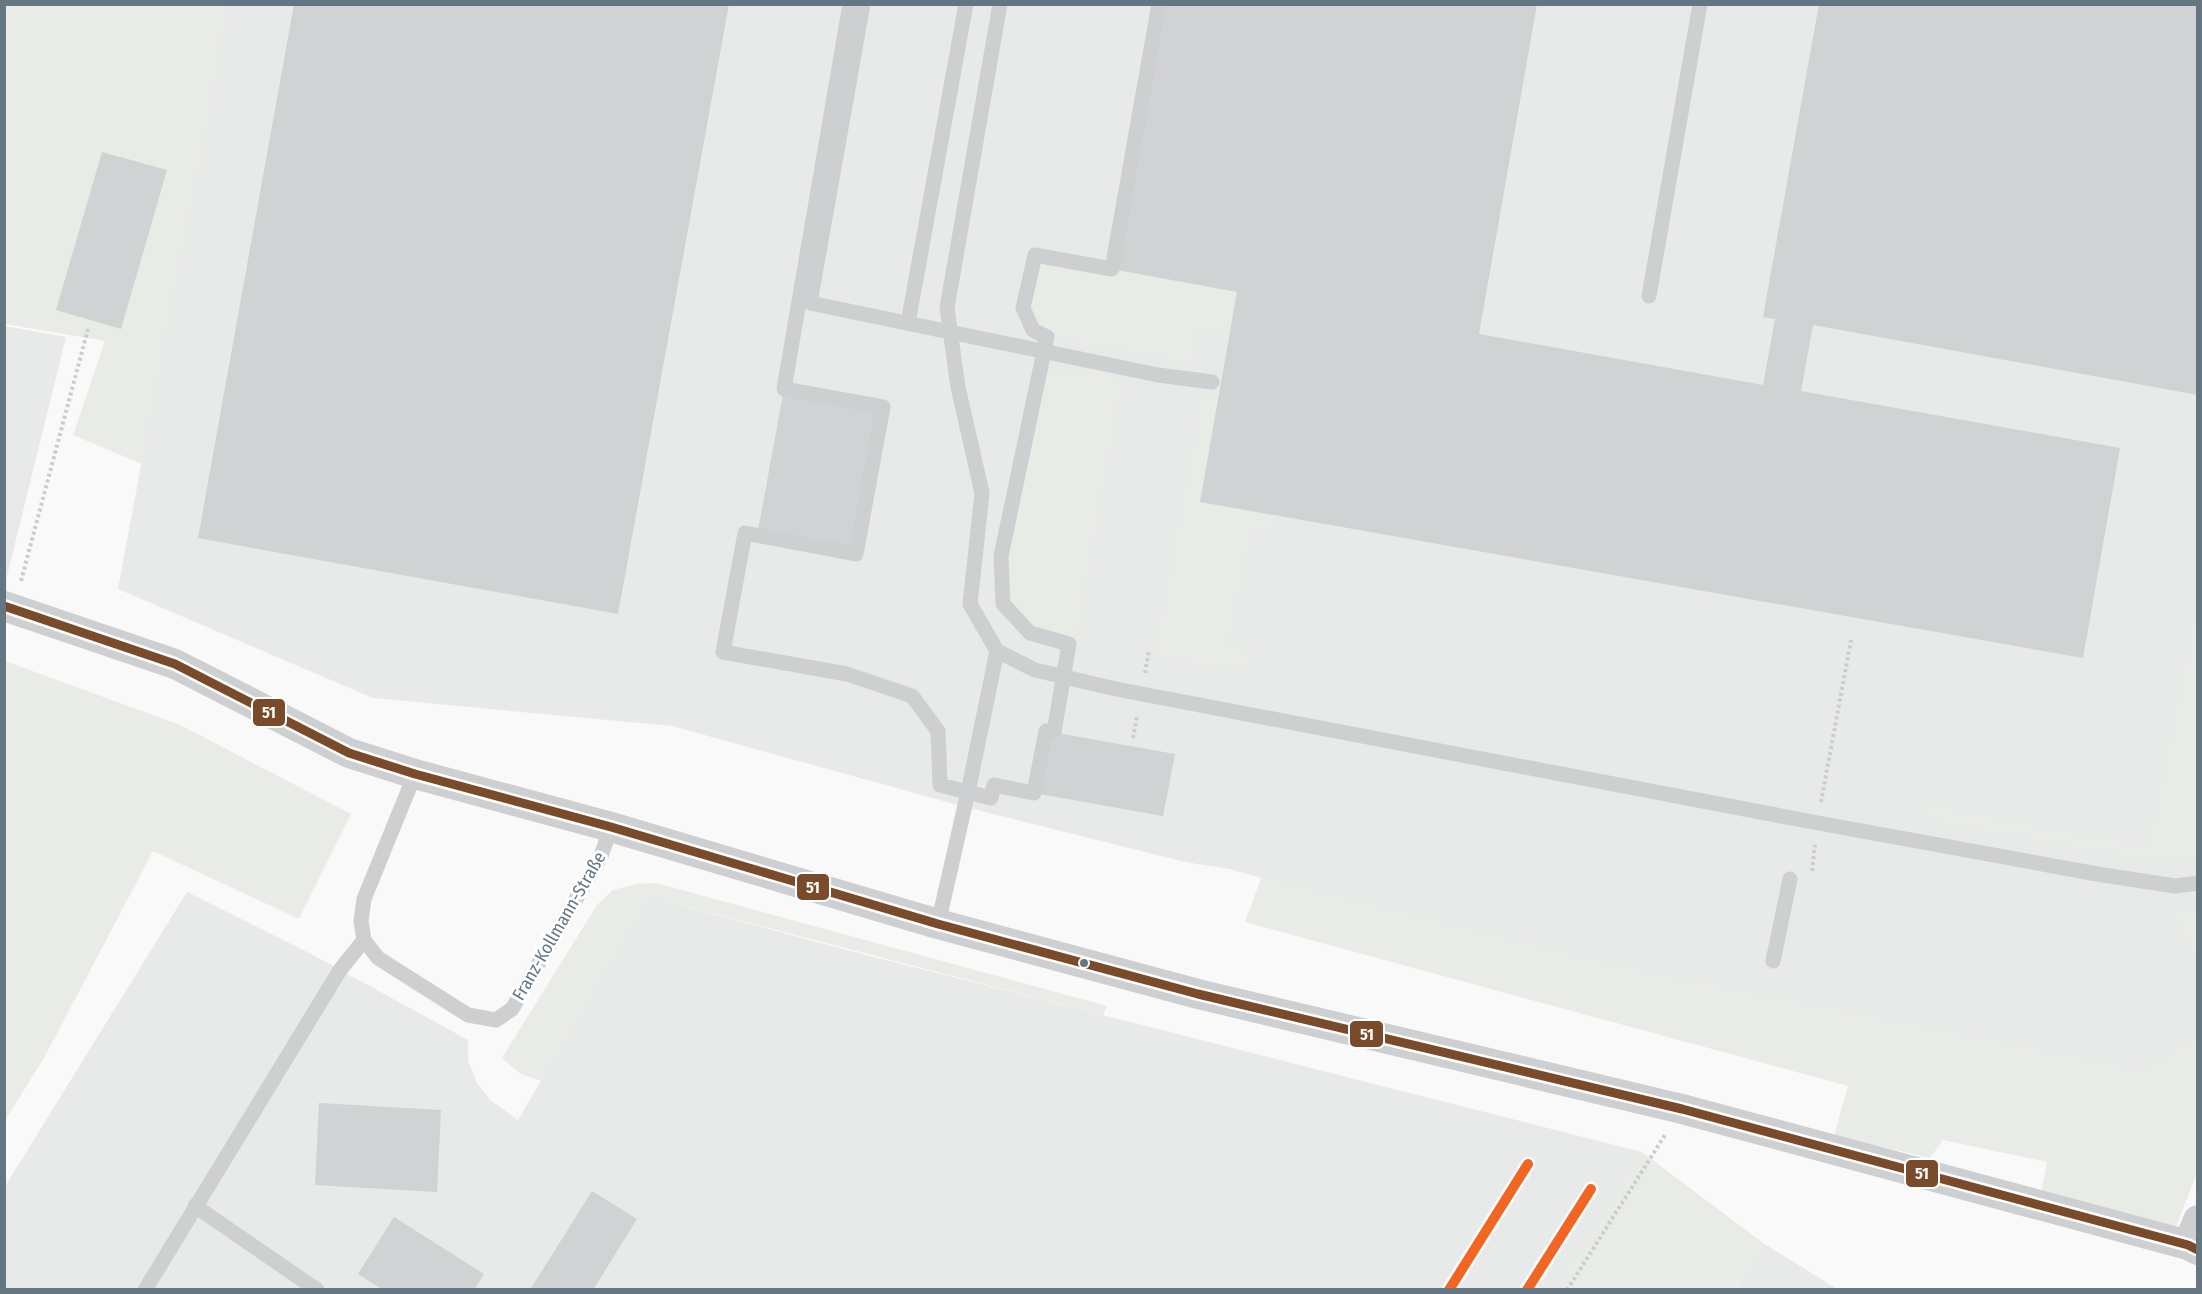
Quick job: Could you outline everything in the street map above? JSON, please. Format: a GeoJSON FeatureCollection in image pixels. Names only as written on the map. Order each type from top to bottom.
{"type":"FeatureCollection","features":[{"type":"Feature","properties":{"kind":"street","name":"Franz-Kollmann-Straße"},"geometry":{"type":"LineString","coordinates":[[9,607],[175,664],[349,753],[415,774],[611,827],[938,924],[1198,994],[1682,1109],[2194,1238]]}},
{"type":"Feature","properties":{"kind":"lane"},"geometry":{"type":"LineString","coordinates":[[850,4],[784,389],[883,407],[856,554],[745,533],[723,652],[847,674],[912,696],[938,731],[940,784],[991,798],[994,785],[1034,793],[1046,731],[1054,732],[1069,644],[1030,633],[1003,604],[1001,555],[1047,337],[1033,330],[1023,308],[1035,255],[1112,269],[1159,4]]}},
{"type":"Feature","properties":{"kind":"lane"},"geometry":{"type":"LineString","coordinates":[[863,4],[810,303],[1158,375],[1212,382]]}},
{"type":"Feature","properties":{"kind":"lane"},"geometry":{"type":"LineString","coordinates":[[908,323],[966,4]]}},
{"type":"Feature","properties":{"kind":"lane"},"geometry":{"type":"LineString","coordinates":[[1000,4],[947,308],[958,387],[982,493],[970,604],[997,651],[1035,670],[1116,689],[2097,874],[2175,886],[2198,883]]}},
{"type":"Feature","properties":{"kind":"lane"},"geometry":{"type":"LineString","coordinates":[[1649,296],[1700,4]]}},
{"type":"Feature","properties":{"kind":"lane"},"geometry":{"type":"LineString","coordinates":[[938,924],[997,651]]}},
{"type":"Feature","properties":{"kind":"lane"},"geometry":{"type":"LineString","coordinates":[[146,1290],[340,970],[364,940],[361,921],[364,899],[415,774]]}},
{"type":"Feature","properties":{"kind":"lane","name":"Franz-Kollmann-Straße"},"geometry":{"type":"LineString","coordinates":[[364,940],[378,958],[468,1015],[496,1020],[512,1009],[601,856],[611,827]]}},
{"type":"Feature","properties":{"kind":"lane"},"geometry":{"type":"LineString","coordinates":[[1773,961],[1790,879]]}},
{"type":"Feature","properties":{"kind":"lane"},"geometry":{"type":"LineString","coordinates":[[195,1206],[314,1289]]}},
{"type":"Feature","properties":{"kind":"path"},"geometry":{"type":"LineString","coordinates":[[9,607],[88,329]]}},
{"type":"Feature","properties":{"kind":"path"},"geometry":{"type":"LineString","coordinates":[[1811,874],[1851,640]]}},
{"type":"Feature","properties":{"kind":"path"},"geometry":{"type":"LineString","coordinates":[[1567,1290],[1682,1109]]}},
{"type":"Feature","properties":{"kind":"shaded area"},"geometry":{"type":"Polygon","coordinates":[[[4,5],[229,5],[197,186],[142,464],[73,435],[105,341],[5,324],[4,5]]]}},
{"type":"Feature","properties":{"kind":"shaded area"},"geometry":{"type":"Polygon","coordinates":[[[227,5],[2197,5],[2198,1106],[2186,1124],[1229,869],[1185,862],[965,807],[672,726],[373,698],[118,589],[227,5]]]}},
{"type":"Feature","properties":{"kind":"shaded area"},"geometry":{"type":"Polygon","coordinates":[[[1035,255],[1237,292],[1229,335],[1199,329],[1193,364],[1047,337],[1023,308],[1035,255]]]}},
{"type":"Feature","properties":{"kind":"shaded area"},"geometry":{"type":"Polygon","coordinates":[[[5,326],[66,337],[7,576],[5,657],[5,326]]]}},
{"type":"Feature","properties":{"kind":"shaded area"},"geometry":{"type":"Polygon","coordinates":[[[1051,367],[1130,379],[1141,392],[1122,389],[1078,634],[1096,638],[1090,647],[1069,644],[1030,633],[1003,604],[1001,555],[1039,380],[1051,367]]]}},
{"type":"Feature","properties":{"kind":"shaded area"},"geometry":{"type":"Polygon","coordinates":[[[1202,391],[1219,395],[1200,502],[1276,515],[1272,533],[1252,527],[1230,645],[1251,650],[1246,672],[1153,658],[1202,391]]]}},
{"type":"Feature","properties":{"kind":"shaded area"},"geometry":{"type":"Polygon","coordinates":[[[2197,602],[2197,859],[2144,861],[1921,820],[1923,803],[2147,846],[2197,602]]]}},
{"type":"Feature","properties":{"kind":"shaded area"},"geometry":{"type":"Polygon","coordinates":[[[5,661],[180,725],[351,814],[299,919],[153,851],[44,1058],[5,1120],[5,661]]]}},
{"type":"Feature","properties":{"kind":"shaded area"},"geometry":{"type":"Polygon","coordinates":[[[1262,876],[1600,961],[2144,1069],[2197,1035],[2197,1173],[2176,1227],[2041,1194],[2047,1162],[1943,1140],[1930,1158],[1834,1136],[1848,1086],[1245,922],[1262,876]]]}},
{"type":"Feature","properties":{"kind":"shaded area"},"geometry":{"type":"Polygon","coordinates":[[[656,883],[1107,1006],[1103,1015],[649,897],[541,1081],[521,1074],[502,1058],[597,905],[613,890],[636,884],[656,883]]]}},
{"type":"Feature","properties":{"kind":"shaded area"},"geometry":{"type":"Polygon","coordinates":[[[187,892],[315,956],[468,1040],[468,1061],[477,1083],[490,1100],[518,1120],[649,897],[862,954],[1642,1152],[1554,1290],[5,1289],[4,1188],[187,892]]]}},
{"type":"Feature","properties":{"kind":"shaded area"},"geometry":{"type":"Polygon","coordinates":[[[2198,905],[2197,959],[2169,912],[2198,905]]]}},
{"type":"Feature","properties":{"kind":"shaded area"},"geometry":{"type":"Polygon","coordinates":[[[1642,1152],[1763,1243],[1734,1289],[1554,1289],[1642,1152]]]}},
{"type":"Feature","properties":{"kind":"shaded area"},"geometry":{"type":"Polygon","coordinates":[[[1763,1243],[1837,1289],[1734,1290],[1763,1243]]]}},
{"type":"Feature","properties":{"kind":"building"},"geometry":{"type":"Polygon","coordinates":[[[294,4],[729,4],[618,614],[198,538],[294,4]]]}},
{"type":"Feature","properties":{"kind":"building"},"geometry":{"type":"Polygon","coordinates":[[[1159,4],[1537,4],[1479,334],[1763,385],[1775,319],[1763,317],[1819,4],[2198,4],[2198,395],[1813,325],[1801,391],[2120,448],[2083,658],[1200,502],[1237,292],[1112,269],[1159,4]]]}},
{"type":"Feature","properties":{"kind":"building"},"geometry":{"type":"Polygon","coordinates":[[[102,152],[167,170],[121,329],[56,310],[102,152]]]}},
{"type":"Feature","properties":{"kind":"building"},"geometry":{"type":"Polygon","coordinates":[[[784,389],[883,407],[856,554],[757,536],[784,389]]]}},
{"type":"Feature","properties":{"kind":"building"},"geometry":{"type":"Polygon","coordinates":[[[1046,731],[1175,754],[1163,816],[1034,793],[1046,731]]]}},
{"type":"Feature","properties":{"kind":"building"},"geometry":{"type":"Polygon","coordinates":[[[319,1103],[441,1110],[437,1192],[315,1185],[319,1103]]]}},
{"type":"Feature","properties":{"kind":"building"},"geometry":{"type":"Polygon","coordinates":[[[592,1191],[637,1219],[593,1290],[530,1290],[592,1191]]]}},
{"type":"Feature","properties":{"kind":"building"},"geometry":{"type":"Polygon","coordinates":[[[394,1217],[484,1274],[474,1290],[383,1290],[358,1274],[394,1217]]]}},
{"type":"Feature","properties":{"kind":"transit line","name":"51"},"geometry":{"type":"LineString","coordinates":[[4,606],[175,664],[349,753],[415,774],[611,827],[938,924],[1198,994],[1682,1109],[2188,1245],[2198,1250]]}},
{"type":"Feature","properties":{"kind":"transit line"},"geometry":{"type":"LineString","coordinates":[[1449,1290],[1528,1164]]}},
{"type":"Feature","properties":{"kind":"transit line"},"geometry":{"type":"LineString","coordinates":[[1527,1290],[1591,1189]]}}]}
